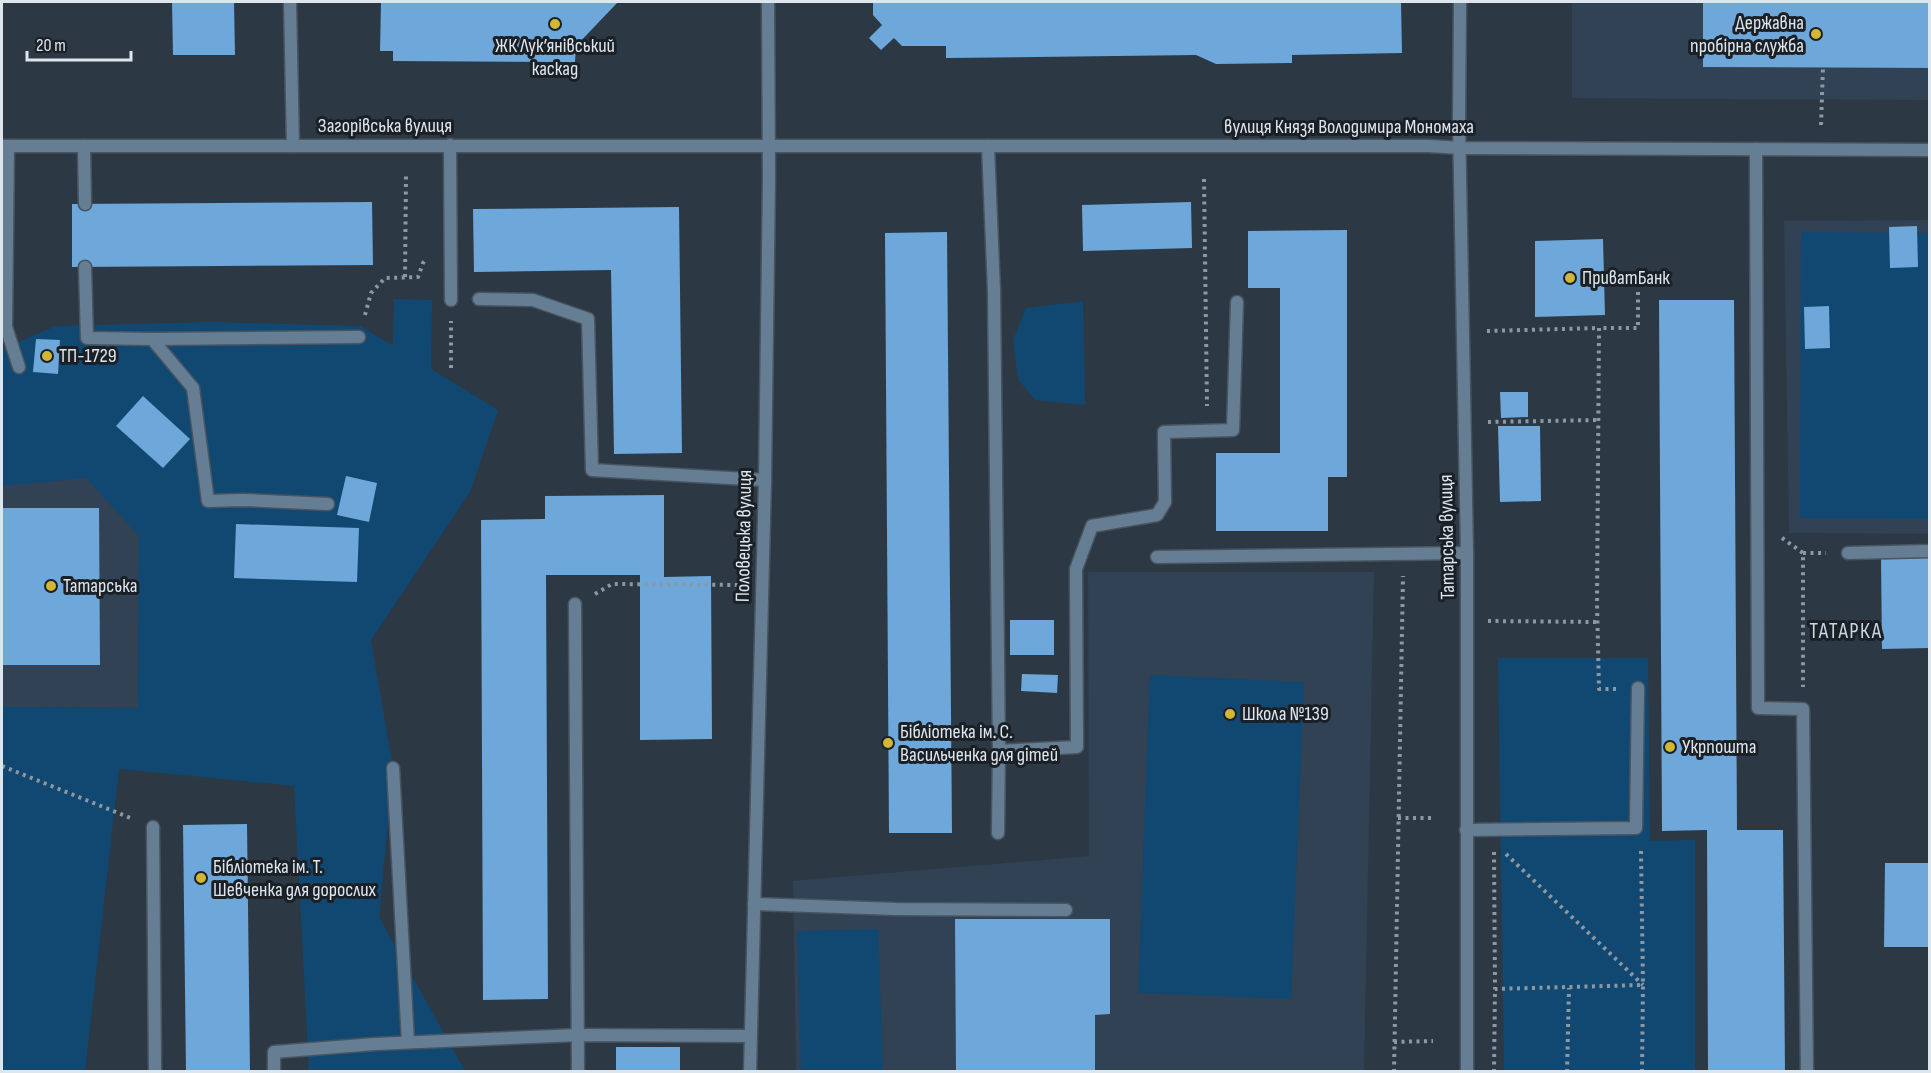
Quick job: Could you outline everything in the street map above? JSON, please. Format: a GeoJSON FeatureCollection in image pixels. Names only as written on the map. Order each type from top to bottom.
{"type":"FeatureCollection","features":[{"type":"Feature","properties":{"kind":"street"},"geometry":{"type":"LineString","coordinates":[[290,2],[293,146]]}},
{"type":"Feature","properties":{"kind":"street","name":"Половецька вулиця"},"geometry":{"type":"LineString","coordinates":[[750,1071],[765,480],[768,2]]}},
{"type":"Feature","properties":{"kind":"street","name":"Татарська вулиця"},"geometry":{"type":"LineString","coordinates":[[1460,2],[1459,122],[1467,554],[1467,1071]]}},
{"type":"Feature","properties":{"kind":"street"},"geometry":{"type":"LineString","coordinates":[[450,145],[452,300]]}},
{"type":"Feature","properties":{"kind":"street","name":"Загорівська вулиця"},"geometry":{"type":"LineString","coordinates":[[5,146],[768,145]]}},
{"type":"Feature","properties":{"kind":"street","name":"вулиця Князя Володимира Мономаха"},"geometry":{"type":"LineString","coordinates":[[768,145],[1429,146],[1929,150]]}},
{"type":"Feature","properties":{"kind":"street"},"geometry":{"type":"LineString","coordinates":[[5,146],[6,327],[19,367]]}},
{"type":"Feature","properties":{"kind":"street"},"geometry":{"type":"LineString","coordinates":[[84,146],[85,204]]}},
{"type":"Feature","properties":{"kind":"street"},"geometry":{"type":"LineString","coordinates":[[988,146],[994,291],[998,833]]}},
{"type":"Feature","properties":{"kind":"street"},"geometry":{"type":"LineString","coordinates":[[1756,149],[1758,708],[1803,709],[1807,1071]]}},
{"type":"Feature","properties":{"kind":"street"},"geometry":{"type":"LineString","coordinates":[[85,267],[87,338],[359,337]]}},
{"type":"Feature","properties":{"kind":"street"},"geometry":{"type":"LineString","coordinates":[[479,299],[533,300],[588,319],[592,470],[765,480]]}},
{"type":"Feature","properties":{"kind":"street"},"geometry":{"type":"LineString","coordinates":[[999,751],[1077,747],[1076,569],[1092,526],[1156,515],[1165,502],[1164,432],[1233,430],[1237,302]]}},
{"type":"Feature","properties":{"kind":"street"},"geometry":{"type":"LineString","coordinates":[[152,339],[193,388],[208,501],[243,500],[328,504]]}},
{"type":"Feature","properties":{"kind":"street"},"geometry":{"type":"LineString","coordinates":[[1848,553],[1929,551]]}},
{"type":"Feature","properties":{"kind":"street"},"geometry":{"type":"LineString","coordinates":[[1157,557],[1467,554]]}},
{"type":"Feature","properties":{"kind":"street"},"geometry":{"type":"LineString","coordinates":[[575,604],[578,1071]]}},
{"type":"Feature","properties":{"kind":"street"},"geometry":{"type":"LineString","coordinates":[[1466,830],[1636,828],[1638,688]]}},
{"type":"Feature","properties":{"kind":"street"},"geometry":{"type":"LineString","coordinates":[[393,768],[408,1042]]}},
{"type":"Feature","properties":{"kind":"street"},"geometry":{"type":"LineString","coordinates":[[153,827],[155,1071]]}},
{"type":"Feature","properties":{"kind":"street"},"geometry":{"type":"LineString","coordinates":[[754,904],[896,909],[1066,910]]}},
{"type":"Feature","properties":{"kind":"street"},"geometry":{"type":"LineString","coordinates":[[274,1071],[274,1052],[408,1042],[578,1035],[750,1036]]}},
{"type":"Feature","properties":{"kind":"path"},"geometry":{"type":"LineString","coordinates":[[1821,125],[1822,67]]}},
{"type":"Feature","properties":{"kind":"path"},"geometry":{"type":"LineString","coordinates":[[371,293],[385,278],[405,277],[406,175]]}},
{"type":"Feature","properties":{"kind":"path"},"geometry":{"type":"LineString","coordinates":[[1204,179],[1207,431]]}},
{"type":"Feature","properties":{"kind":"path"},"geometry":{"type":"LineString","coordinates":[[1487,331],[1638,328],[1638,292]]}},
{"type":"Feature","properties":{"kind":"path"},"geometry":{"type":"LineString","coordinates":[[451,368],[452,300]]}},
{"type":"Feature","properties":{"kind":"path"},"geometry":{"type":"LineString","coordinates":[[1599,328],[1599,689],[1638,688]]}},
{"type":"Feature","properties":{"kind":"path"},"geometry":{"type":"LineString","coordinates":[[1487,422],[1598,420]]}},
{"type":"Feature","properties":{"kind":"path"},"geometry":{"type":"LineString","coordinates":[[1758,520],[1803,553],[1803,709]]}},
{"type":"Feature","properties":{"kind":"path"},"geometry":{"type":"LineString","coordinates":[[1394,1071],[1403,555]]}},
{"type":"Feature","properties":{"kind":"path"},"geometry":{"type":"LineString","coordinates":[[612,584],[762,586]]}},
{"type":"Feature","properties":{"kind":"path"},"geometry":{"type":"LineString","coordinates":[[1488,621],[1598,622]]}},
{"type":"Feature","properties":{"kind":"path"},"geometry":{"type":"LineString","coordinates":[[2,766],[153,827]]}},
{"type":"Feature","properties":{"kind":"path"},"geometry":{"type":"LineString","coordinates":[[1398,818],[1434,818]]}},
{"type":"Feature","properties":{"kind":"path"},"geometry":{"type":"LineString","coordinates":[[1494,843],[1494,1071]]}},
{"type":"Feature","properties":{"kind":"path"},"geometry":{"type":"LineString","coordinates":[[1641,843],[1642,1071]]}},
{"type":"Feature","properties":{"kind":"path"},"geometry":{"type":"LineString","coordinates":[[1502,851],[1643,985]]}},
{"type":"Feature","properties":{"kind":"path"},"geometry":{"type":"LineString","coordinates":[[1494,989],[1643,985]]}},
{"type":"Feature","properties":{"kind":"path"},"geometry":{"type":"LineString","coordinates":[[1568,1071],[1569,988]]}},
{"type":"Feature","properties":{"kind":"path"},"geometry":{"type":"LineString","coordinates":[[1394,1041],[1433,1041]]}},
{"type":"Feature","properties":{"kind":"shaded area"},"geometry":{"type":"Polygon","coordinates":[[[1572,2],[1929,2],[1929,100],[1572,98],[1572,2]]]}},
{"type":"Feature","properties":{"kind":"shaded area"},"geometry":{"type":"Polygon","coordinates":[[[1929,220],[1929,534],[1789,533],[1784,221],[1929,220]]]}},
{"type":"Feature","properties":{"kind":"shaded area"},"geometry":{"type":"Polygon","coordinates":[[[1801,232],[1929,233],[1929,519],[1800,518],[1801,232]]]}},
{"type":"Feature","properties":{"kind":"shaded area"},"geometry":{"type":"Polygon","coordinates":[[[394,299],[432,300],[431,369],[498,410],[470,492],[371,640],[393,768],[379,917],[465,1071],[309,1071],[294,786],[119,769],[85,1071],[2,1071],[2,707],[138,708],[139,536],[86,478],[2,486],[2,349],[56,326],[212,322],[361,326],[393,346],[394,299]]]}},
{"type":"Feature","properties":{"kind":"shaded area"},"geometry":{"type":"Polygon","coordinates":[[[1083,301],[1085,405],[1035,400],[1018,379],[1013,340],[1026,308],[1083,301]]]}},
{"type":"Feature","properties":{"kind":"shaded area"},"geometry":{"type":"Polygon","coordinates":[[[2,448],[140,479],[138,708],[2,707],[2,448]]]}},
{"type":"Feature","properties":{"kind":"shaded area","name":"Школа №139"},"geometry":{"type":"Polygon","coordinates":[[[1088,572],[1374,572],[1364,1071],[796,1071],[793,881],[1089,856],[1088,572]]]}},
{"type":"Feature","properties":{"kind":"shaded area"},"geometry":{"type":"Polygon","coordinates":[[[1498,658],[1648,658],[1650,841],[1695,840],[1695,1071],[1504,1071],[1498,658]]]}},
{"type":"Feature","properties":{"kind":"shaded area"},"geometry":{"type":"Polygon","coordinates":[[[1150,675],[1304,682],[1291,999],[1138,993],[1150,675]]]}},
{"type":"Feature","properties":{"kind":"shaded area"},"geometry":{"type":"Polygon","coordinates":[[[878,929],[883,1071],[801,1071],[797,931],[878,929]]]}},
{"type":"Feature","properties":{"kind":"building"},"geometry":{"type":"Polygon","coordinates":[[[172,2],[234,2],[235,55],[173,55],[172,2]]]}},
{"type":"Feature","properties":{"kind":"building"},"geometry":{"type":"Polygon","coordinates":[[[381,2],[618,2],[576,46],[575,62],[393,61],[393,51],[380,51],[381,2]]]}},
{"type":"Feature","properties":{"kind":"building"},"geometry":{"type":"Polygon","coordinates":[[[873,2],[1401,2],[1402,53],[1292,55],[1292,63],[1216,64],[1196,55],[946,58],[946,46],[902,46],[894,38],[881,50],[869,38],[882,25],[873,15],[873,2]]]}},
{"type":"Feature","properties":{"kind":"building","name":"Державна пробірна служба"},"geometry":{"type":"Polygon","coordinates":[[[1703,2],[1930,2],[1930,68],[1703,67],[1703,2]]]}},
{"type":"Feature","properties":{"kind":"building"},"geometry":{"type":"Polygon","coordinates":[[[372,202],[373,265],[72,267],[72,204],[372,202]]]}},
{"type":"Feature","properties":{"kind":"building"},"geometry":{"type":"Polygon","coordinates":[[[1191,202],[1192,248],[1083,251],[1082,205],[1191,202]]]}},
{"type":"Feature","properties":{"kind":"building"},"geometry":{"type":"Polygon","coordinates":[[[679,207],[682,453],[614,454],[611,270],[474,272],[473,209],[679,207]]]}},
{"type":"Feature","properties":{"kind":"building"},"geometry":{"type":"Polygon","coordinates":[[[1917,226],[1918,267],[1890,268],[1889,227],[1917,226]]]}},
{"type":"Feature","properties":{"kind":"building"},"geometry":{"type":"Polygon","coordinates":[[[1347,230],[1347,477],[1328,477],[1328,531],[1216,531],[1216,453],[1280,453],[1280,288],[1248,288],[1248,231],[1347,230]]]}},
{"type":"Feature","properties":{"kind":"building"},"geometry":{"type":"Polygon","coordinates":[[[947,232],[952,833],[889,833],[885,233],[947,232]]]}},
{"type":"Feature","properties":{"kind":"building","name":"ПриватБанк"},"geometry":{"type":"Polygon","coordinates":[[[1603,239],[1605,315],[1535,317],[1535,241],[1603,239]]]}},
{"type":"Feature","properties":{"kind":"building"},"geometry":{"type":"Polygon","coordinates":[[[1659,300],[1734,300],[1737,830],[1783,830],[1785,1072],[1708,1072],[1707,830],[1662,831],[1659,300]]]}},
{"type":"Feature","properties":{"kind":"building"},"geometry":{"type":"Polygon","coordinates":[[[1829,306],[1830,348],[1805,349],[1804,307],[1829,306]]]}},
{"type":"Feature","properties":{"kind":"building","name":"ТП-1729"},"geometry":{"type":"Polygon","coordinates":[[[36,339],[60,340],[58,374],[33,372],[36,339]]]}},
{"type":"Feature","properties":{"kind":"building"},"geometry":{"type":"Polygon","coordinates":[[[1500,392],[1528,392],[1528,417],[1501,418],[1500,392]]]}},
{"type":"Feature","properties":{"kind":"building"},"geometry":{"type":"Polygon","coordinates":[[[143,396],[190,439],[163,468],[116,426],[143,396]]]}},
{"type":"Feature","properties":{"kind":"building"},"geometry":{"type":"Polygon","coordinates":[[[1498,426],[1540,426],[1541,501],[1500,502],[1498,426]]]}},
{"type":"Feature","properties":{"kind":"building"},"geometry":{"type":"Polygon","coordinates":[[[346,476],[377,483],[369,522],[337,515],[346,476]]]}},
{"type":"Feature","properties":{"kind":"building"},"geometry":{"type":"Polygon","coordinates":[[[664,495],[664,577],[711,576],[712,739],[640,740],[640,575],[546,575],[548,999],[483,1000],[481,520],[545,519],[545,496],[664,495]]]}},
{"type":"Feature","properties":{"kind":"building","name":"Татарська"},"geometry":{"type":"Polygon","coordinates":[[[2,508],[99,508],[100,665],[2,665],[2,508]]]}},
{"type":"Feature","properties":{"kind":"building"},"geometry":{"type":"Polygon","coordinates":[[[236,524],[359,528],[357,582],[234,578],[236,524]]]}},
{"type":"Feature","properties":{"kind":"building"},"geometry":{"type":"Polygon","coordinates":[[[1881,558],[1930,558],[1930,648],[1882,649],[1881,558]]]}},
{"type":"Feature","properties":{"kind":"building"},"geometry":{"type":"Polygon","coordinates":[[[1010,620],[1054,620],[1054,655],[1010,655],[1010,620]]]}},
{"type":"Feature","properties":{"kind":"building"},"geometry":{"type":"Polygon","coordinates":[[[1022,674],[1058,675],[1057,693],[1021,691],[1022,674]]]}},
{"type":"Feature","properties":{"kind":"building"},"geometry":{"type":"Polygon","coordinates":[[[247,824],[250,1072],[186,1072],[183,825],[247,824]]]}},
{"type":"Feature","properties":{"kind":"building"},"geometry":{"type":"Polygon","coordinates":[[[1885,863],[1930,863],[1930,947],[1884,947],[1885,863]]]}},
{"type":"Feature","properties":{"kind":"building"},"geometry":{"type":"Polygon","coordinates":[[[955,919],[1110,919],[1110,1014],[1095,1015],[1095,1072],[956,1072],[955,919]]]}},
{"type":"Feature","properties":{"kind":"building"},"geometry":{"type":"Polygon","coordinates":[[[616,1047],[680,1047],[680,1072],[616,1072],[616,1047]]]}},
{"type":"Feature","properties":{"kind":"place","name":"ЖК Лук’янівський каскад"},"geometry":{"type":"Point","coordinates":[555,24]}},
{"type":"Feature","properties":{"kind":"place","name":"Державна пробірна служба"},"geometry":{"type":"Point","coordinates":[1816,34]}},
{"type":"Feature","properties":{"kind":"place","name":"ПриватБанк"},"geometry":{"type":"Point","coordinates":[1570,278]}},
{"type":"Feature","properties":{"kind":"place","name":"ТП-1729"},"geometry":{"type":"Point","coordinates":[47,356]}},
{"type":"Feature","properties":{"kind":"place","name":"Татарська"},"geometry":{"type":"Point","coordinates":[51,586]}},
{"type":"Feature","properties":{"kind":"place","name":"Школа №139"},"geometry":{"type":"Point","coordinates":[1230,714]}},
{"type":"Feature","properties":{"kind":"place","name":"Бібліотека ім. С. Васильченка для дітей"},"geometry":{"type":"Point","coordinates":[888,743]}},
{"type":"Feature","properties":{"kind":"place","name":"Укрпошта"},"geometry":{"type":"Point","coordinates":[1670,747]}},
{"type":"Feature","properties":{"kind":"place","name":"Бібліотека ім. Т. Шевченка для дорослих"},"geometry":{"type":"Point","coordinates":[201,878]}},
{"type":"Feature","properties":{"kind":"district","name":"ТАТАРКА"},"geometry":{"type":"Point","coordinates":[1846,631]}}]}
